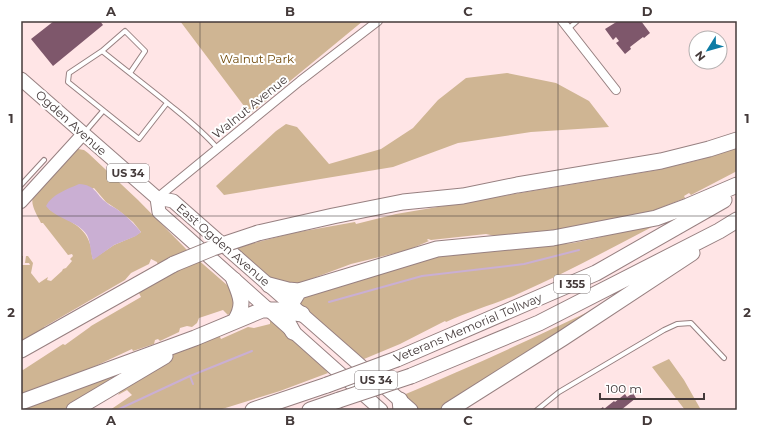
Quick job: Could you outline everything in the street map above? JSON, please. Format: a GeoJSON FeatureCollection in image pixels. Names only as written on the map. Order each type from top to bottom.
{"type":"FeatureCollection","features":[{"type":"Feature","properties":{"kind":"highway"},"geometry":{"type":"LineString","coordinates":[[21,350],[174,264],[213,248],[258,233],[403,202],[463,196],[517,185],[661,161],[709,149],[737,140]]}},
{"type":"Feature","properties":{"kind":"highway"},"geometry":{"type":"LineString","coordinates":[[269,285],[299,291],[438,248],[553,238],[656,218],[737,185]]}},
{"type":"Feature","properties":{"kind":"highway","name":"Veterans Memorial Tollway"},"geometry":{"type":"LineString","coordinates":[[253,410],[327,385],[397,358],[596,273],[737,192]]}},
{"type":"Feature","properties":{"kind":"highway"},"geometry":{"type":"LineString","coordinates":[[452,409],[681,261],[736,221]]}},
{"type":"Feature","properties":{"kind":"highway","name":"Veterans Memorial Tollway"},"geometry":{"type":"LineString","coordinates":[[341,406],[539,323],[712,235],[736,221]]}},
{"type":"Feature","properties":{"kind":"highway"},"geometry":{"type":"LineString","coordinates":[[234,280],[240,294],[241,303],[240,312],[235,321]]}},
{"type":"Feature","properties":{"kind":"highway"},"geometry":{"type":"LineString","coordinates":[[292,332],[288,323],[288,308],[299,291]]}},
{"type":"Feature","properties":{"kind":"highway"},"geometry":{"type":"LineString","coordinates":[[21,402],[195,338],[262,310],[288,308],[302,314]]}},
{"type":"Feature","properties":{"kind":"highway"},"geometry":{"type":"LineString","coordinates":[[21,357],[57,331]]}},
{"type":"Feature","properties":{"kind":"highway"},"geometry":{"type":"LineString","coordinates":[[74,410],[195,338]]}},
{"type":"Feature","properties":{"kind":"highway"},"geometry":{"type":"LineString","coordinates":[[310,410],[341,406]]}},
{"type":"Feature","properties":{"kind":"main road","name":"Ogden Avenue"},"geometry":{"type":"LineString","coordinates":[[21,79],[157,198]]}},
{"type":"Feature","properties":{"kind":"main road","name":"East Ogden Avenue"},"geometry":{"type":"LineString","coordinates":[[288,308],[269,285],[173,201],[157,198],[159,212],[380,410]]}},
{"type":"Feature","properties":{"kind":"main road","name":"US 34"},"geometry":{"type":"LineString","coordinates":[[302,314],[404,407]]}},
{"type":"Feature","properties":{"kind":"street","name":"Walnut Avenue"},"geometry":{"type":"LineString","coordinates":[[157,198],[217,148],[378,21]]}},
{"type":"Feature","properties":{"kind":"street"},"geometry":{"type":"LineString","coordinates":[[562,21],[616,90]]}},
{"type":"Feature","properties":{"kind":"street"},"geometry":{"type":"LineString","coordinates":[[21,202],[83,134]]}},
{"type":"Feature","properties":{"kind":"lane"},"geometry":{"type":"LineString","coordinates":[[568,29],[577,21]]}},
{"type":"Feature","properties":{"kind":"lane"},"geometry":{"type":"LineString","coordinates":[[130,74],[145,51],[125,31],[102,51],[69,73],[68,82],[139,139],[167,103]]}},
{"type":"Feature","properties":{"kind":"lane"},"geometry":{"type":"LineString","coordinates":[[102,51],[208,136],[217,148]]}},
{"type":"Feature","properties":{"kind":"lane"},"geometry":{"type":"LineString","coordinates":[[83,134],[103,111]]}},
{"type":"Feature","properties":{"kind":"lane"},"geometry":{"type":"LineString","coordinates":[[21,185],[44,160]]}},
{"type":"Feature","properties":{"kind":"lane"},"geometry":{"type":"LineString","coordinates":[[536,410],[559,392],[664,330],[677,324],[691,323],[724,358]]}},
{"type":"Feature","properties":{"kind":"green space","name":"Walnut Park"},"geometry":{"type":"Polygon","coordinates":[[[180,21],[363,21],[250,114],[180,21]]]}},
{"type":"Feature","properties":{"kind":"green space"},"geometry":{"type":"Polygon","coordinates":[[[507,73],[556,83],[589,101],[609,127],[531,132],[458,143],[393,167],[224,195],[216,186],[276,131],[286,124],[297,127],[329,164],[381,149],[413,128],[438,100],[466,78],[507,73]]]}},
{"type":"Feature","properties":{"kind":"green space"},"geometry":{"type":"Polygon","coordinates":[[[737,148],[737,171],[691,195],[689,193],[684,196],[685,198],[645,214],[509,239],[486,234],[431,240],[428,239],[427,240],[429,241],[408,250],[351,264],[295,285],[270,279],[234,248],[293,233],[355,222],[356,224],[396,214],[657,170],[699,160],[737,148]]]}},
{"type":"Feature","properties":{"kind":"green space"},"geometry":{"type":"Polygon","coordinates":[[[78,149],[84,150],[138,200],[188,251],[227,285],[235,296],[232,312],[228,315],[223,310],[199,318],[197,323],[192,327],[187,326],[180,328],[179,332],[160,341],[158,339],[155,340],[154,344],[133,351],[132,349],[76,375],[21,394],[21,369],[23,370],[63,344],[65,345],[91,326],[141,297],[138,291],[191,264],[181,253],[158,265],[157,262],[151,259],[149,264],[131,273],[125,280],[44,327],[45,330],[21,343],[21,256],[23,256],[22,265],[30,265],[29,263],[25,263],[26,256],[28,256],[33,263],[31,273],[39,283],[48,277],[47,280],[51,281],[63,269],[66,268],[72,261],[70,259],[73,256],[72,254],[68,255],[43,223],[41,223],[32,203],[33,196],[78,149]],[[94,188],[49,209],[79,227],[87,237],[93,259],[114,245],[141,232],[133,222],[106,202],[94,188]]]}},
{"type":"Feature","properties":{"kind":"green space"},"geometry":{"type":"Polygon","coordinates":[[[667,219],[539,285],[502,301],[446,322],[445,321],[400,344],[364,359],[358,354],[356,355],[299,306],[299,301],[304,297],[434,257],[573,243],[667,219]]]}},
{"type":"Feature","properties":{"kind":"green space"},"geometry":{"type":"Polygon","coordinates":[[[604,304],[441,410],[418,410],[401,396],[503,352],[604,304]]]}},
{"type":"Feature","properties":{"kind":"green space"},"geometry":{"type":"Polygon","coordinates":[[[270,319],[318,361],[328,373],[280,391],[219,410],[110,410],[132,395],[127,390],[118,395],[125,384],[134,384],[135,376],[166,358],[186,348],[219,335],[221,339],[248,327],[254,328],[270,324],[270,319]]]}},
{"type":"Feature","properties":{"kind":"green space"},"geometry":{"type":"Polygon","coordinates":[[[669,359],[684,380],[701,410],[685,410],[652,367],[669,359]]]}},
{"type":"Feature","properties":{"kind":"green space"},"geometry":{"type":"Polygon","coordinates":[[[118,374],[63,410],[21,410],[21,409],[118,374]]]}},
{"type":"Feature","properties":{"kind":"shaded area"},"geometry":{"type":"Polygon","coordinates":[[[79,184],[89,186],[95,190],[103,200],[127,217],[141,232],[136,236],[114,245],[93,260],[87,235],[83,230],[51,211],[46,206],[56,195],[79,184]]]}},
{"type":"Feature","properties":{"kind":"building"},"geometry":{"type":"Polygon","coordinates":[[[54,21],[100,21],[103,25],[53,66],[31,39],[54,21]]]}},
{"type":"Feature","properties":{"kind":"building"},"geometry":{"type":"Polygon","coordinates":[[[618,21],[641,21],[650,33],[630,47],[631,49],[625,54],[616,43],[619,41],[616,37],[613,40],[605,29],[618,21]]]}},
{"type":"Feature","properties":{"kind":"building"},"geometry":{"type":"Polygon","coordinates":[[[633,393],[636,398],[621,410],[599,410],[603,407],[604,409],[625,394],[627,397],[633,393]]]}},
{"type":"Feature","properties":{"kind":"waterway"},"geometry":{"type":"LineString","coordinates":[[329,302],[422,276],[524,264],[579,250]]}},
{"type":"Feature","properties":{"kind":"waterway"},"geometry":{"type":"LineString","coordinates":[[117,410],[190,376],[252,351]]}},
{"type":"Feature","properties":{"kind":"waterway"},"geometry":{"type":"LineString","coordinates":[[190,376],[193,384]]}}]}
